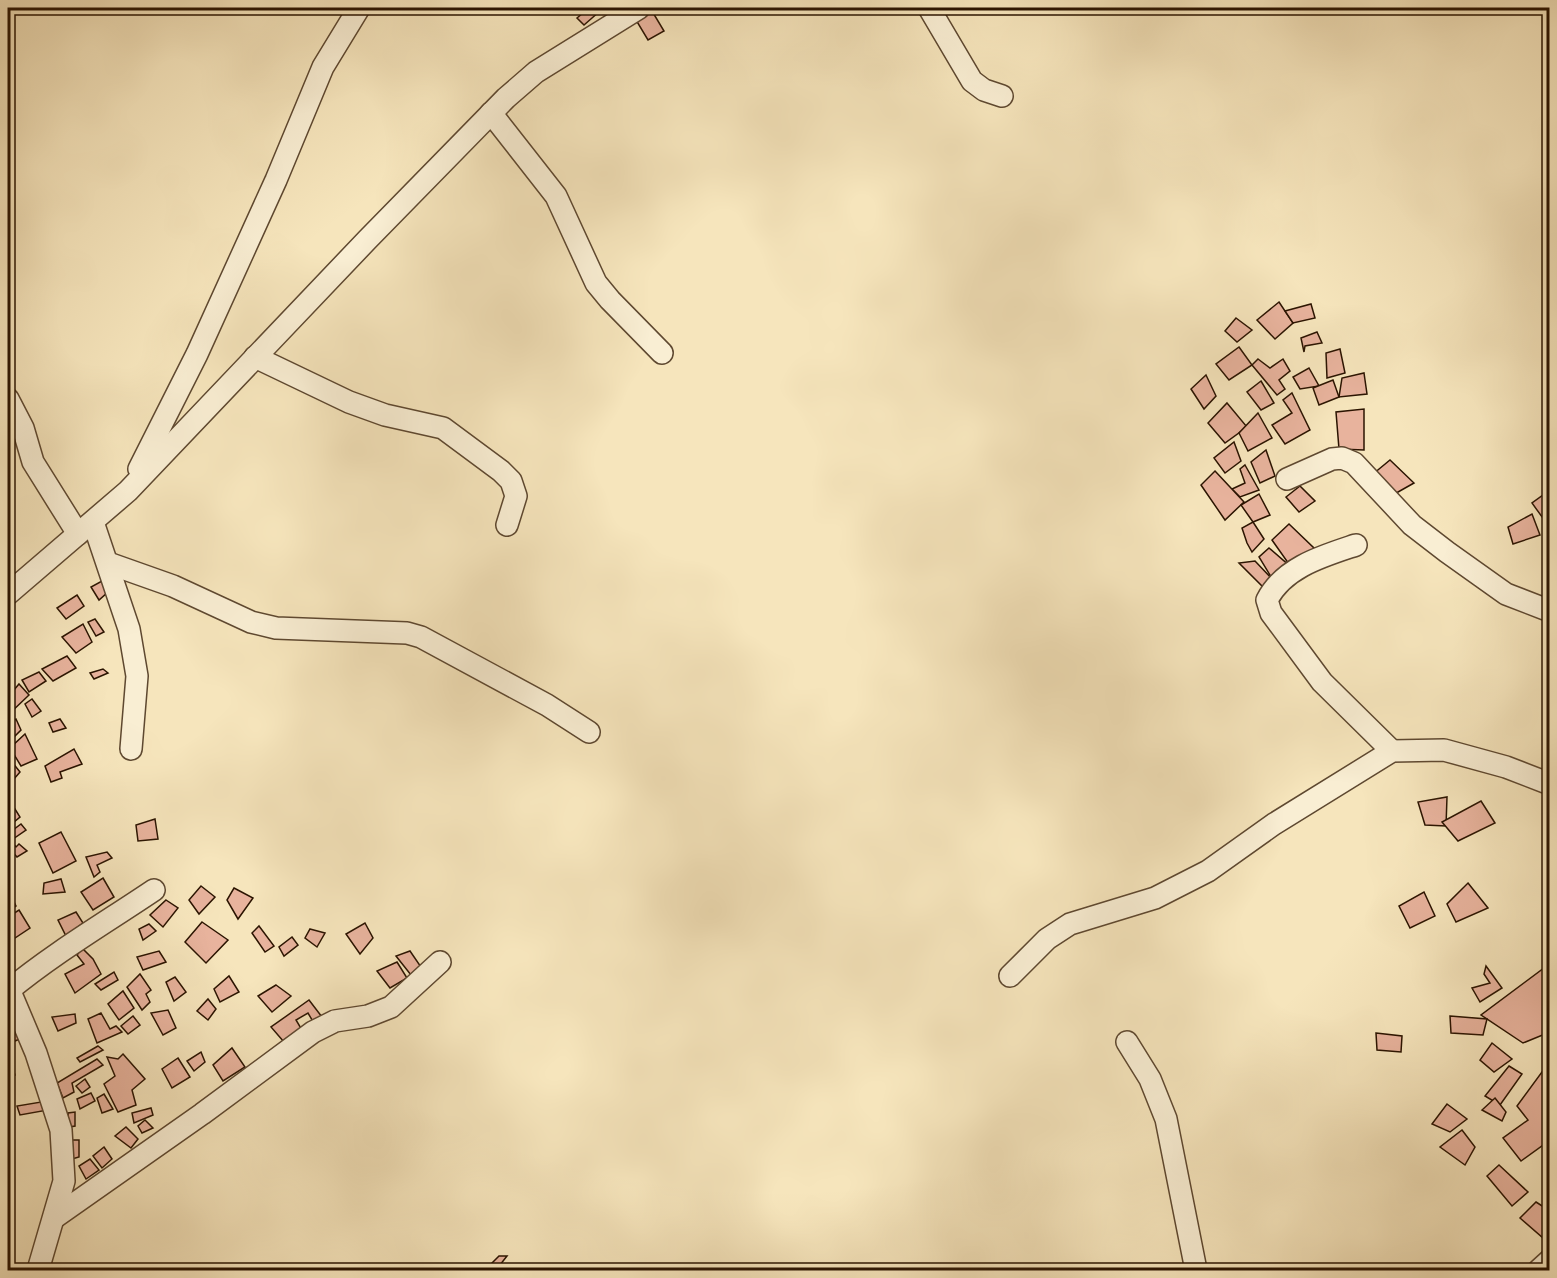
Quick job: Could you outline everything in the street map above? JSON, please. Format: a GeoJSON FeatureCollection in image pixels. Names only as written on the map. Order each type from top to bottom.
{"type":"FeatureCollection","features":[{"type":"Feature","properties":{"kind":"street"},"geometry":{"type":"LineString","coordinates":[[128,491],[197,354],[276,180],[323,67],[358,8]]}},
{"type":"Feature","properties":{"kind":"street"},"geometry":{"type":"LineString","coordinates":[[8,594],[128,491],[491,113],[536,72],[639,8]]}},
{"type":"Feature","properties":{"kind":"street"},"geometry":{"type":"LineString","coordinates":[[929,8],[972,81],[984,90],[1002,96]]}},
{"type":"Feature","properties":{"kind":"street"},"geometry":{"type":"LineString","coordinates":[[491,113],[556,196],[596,283],[609,300],[662,353]]}},
{"type":"Feature","properties":{"kind":"street"},"geometry":{"type":"LineString","coordinates":[[255,357],[349,402],[385,415],[443,428],[501,471],[511,482],[516,496],[507,525]]}},
{"type":"Feature","properties":{"kind":"street"},"geometry":{"type":"LineString","coordinates":[[8,399],[23,428],[33,462],[86,528],[108,563],[129,629],[137,676],[130,749]]}},
{"type":"Feature","properties":{"kind":"street"},"geometry":{"type":"LineString","coordinates":[[1287,479],[1332,459],[1342,458],[1353,463],[1412,525],[1447,552],[1506,594],[1550,611]]}},
{"type":"Feature","properties":{"kind":"street"},"geometry":{"type":"LineString","coordinates":[[1356,545],[1306,563],[1274,587],[1267,600],[1271,613],[1322,682],[1392,751]]}},
{"type":"Feature","properties":{"kind":"street"},"geometry":{"type":"LineString","coordinates":[[108,563],[173,586],[251,622],[276,628],[407,633],[422,637],[547,705],[590,732]]}},
{"type":"Feature","properties":{"kind":"street"},"geometry":{"type":"LineString","coordinates":[[1010,976],[1047,939],[1070,924],[1155,898],[1208,871],[1274,824],[1392,751],[1444,750],[1506,767],[1550,784]]}},
{"type":"Feature","properties":{"kind":"street"},"geometry":{"type":"LineString","coordinates":[[38,1270],[64,1181],[62,1130],[36,1053],[8,990],[47,960],[87,936],[154,890]]}},
{"type":"Feature","properties":{"kind":"street"},"geometry":{"type":"LineString","coordinates":[[54,1218],[202,1114],[313,1032],[335,1021],[368,1016],[391,1007],[440,962]]}},
{"type":"Feature","properties":{"kind":"street"},"geometry":{"type":"LineString","coordinates":[[1127,1042],[1150,1079],[1166,1119],[1196,1270]]}},
{"type":"Feature","properties":{"kind":"street"},"geometry":{"type":"LineString","coordinates":[[1539,1270],[1550,1260]]}},
{"type":"Feature","properties":{"kind":"building"},"geometry":{"type":"Polygon","coordinates":[[[589,8],[597,8],[600,11],[584,25],[577,18],[589,8]]]}},
{"type":"Feature","properties":{"kind":"building"},"geometry":{"type":"Polygon","coordinates":[[[652,11],[664,31],[648,40],[636,20],[652,11]]]}},
{"type":"Feature","properties":{"kind":"building"},"geometry":{"type":"Polygon","coordinates":[[[1279,302],[1293,323],[1275,339],[1257,320],[1279,302]]]}},
{"type":"Feature","properties":{"kind":"building"},"geometry":{"type":"Polygon","coordinates":[[[1311,304],[1315,318],[1293,323],[1285,311],[1311,304]]]}},
{"type":"Feature","properties":{"kind":"building"},"geometry":{"type":"Polygon","coordinates":[[[1236,318],[1252,330],[1237,342],[1225,331],[1236,318]]]}},
{"type":"Feature","properties":{"kind":"building"},"geometry":{"type":"Polygon","coordinates":[[[1317,332],[1322,343],[1305,346],[1304,352],[1301,338],[1317,332]]]}},
{"type":"Feature","properties":{"kind":"building"},"geometry":{"type":"Polygon","coordinates":[[[1239,347],[1252,365],[1229,380],[1216,364],[1239,347]]]}},
{"type":"Feature","properties":{"kind":"building"},"geometry":{"type":"Polygon","coordinates":[[[1340,349],[1345,373],[1327,378],[1326,353],[1340,349]]]}},
{"type":"Feature","properties":{"kind":"building"},"geometry":{"type":"Polygon","coordinates":[[[1258,359],[1270,368],[1283,359],[1290,371],[1279,380],[1285,389],[1277,395],[1252,365],[1258,359]]]}},
{"type":"Feature","properties":{"kind":"building"},"geometry":{"type":"Polygon","coordinates":[[[1309,368],[1319,386],[1300,389],[1293,377],[1309,368]]]}},
{"type":"Feature","properties":{"kind":"building"},"geometry":{"type":"Polygon","coordinates":[[[1364,373],[1367,394],[1339,397],[1342,378],[1364,373]]]}},
{"type":"Feature","properties":{"kind":"building"},"geometry":{"type":"Polygon","coordinates":[[[1206,375],[1216,396],[1204,409],[1191,389],[1206,375]]]}},
{"type":"Feature","properties":{"kind":"building"},"geometry":{"type":"Polygon","coordinates":[[[1333,380],[1339,397],[1319,405],[1313,388],[1333,380]]]}},
{"type":"Feature","properties":{"kind":"building"},"geometry":{"type":"Polygon","coordinates":[[[1261,381],[1274,403],[1261,410],[1247,392],[1261,381]]]}},
{"type":"Feature","properties":{"kind":"building"},"geometry":{"type":"Polygon","coordinates":[[[1292,393],[1310,430],[1285,444],[1272,425],[1292,413],[1283,400],[1292,393]]]}},
{"type":"Feature","properties":{"kind":"building"},"geometry":{"type":"Polygon","coordinates":[[[1227,403],[1247,427],[1225,443],[1208,423],[1227,403]]]}},
{"type":"Feature","properties":{"kind":"building"},"geometry":{"type":"Polygon","coordinates":[[[1364,409],[1364,450],[1339,449],[1336,412],[1364,409]]]}},
{"type":"Feature","properties":{"kind":"building"},"geometry":{"type":"Polygon","coordinates":[[[1258,413],[1272,438],[1248,451],[1239,433],[1258,413]]]}},
{"type":"Feature","properties":{"kind":"building"},"geometry":{"type":"Polygon","coordinates":[[[1234,442],[1241,461],[1225,473],[1214,458],[1234,442]]]}},
{"type":"Feature","properties":{"kind":"building"},"geometry":{"type":"Polygon","coordinates":[[[1266,450],[1275,476],[1260,483],[1251,462],[1266,450]]]}},
{"type":"Feature","properties":{"kind":"building"},"geometry":{"type":"Polygon","coordinates":[[[1390,460],[1414,483],[1391,496],[1373,474],[1390,460]]]}},
{"type":"Feature","properties":{"kind":"building"},"geometry":{"type":"Polygon","coordinates":[[[1245,465],[1259,490],[1240,497],[1232,489],[1245,483],[1240,469],[1245,465]]]}},
{"type":"Feature","properties":{"kind":"building"},"geometry":{"type":"Polygon","coordinates":[[[1215,471],[1244,502],[1225,520],[1201,485],[1215,471]]]}},
{"type":"Feature","properties":{"kind":"building"},"geometry":{"type":"Polygon","coordinates":[[[1300,486],[1315,501],[1299,512],[1286,497],[1300,486]]]}},
{"type":"Feature","properties":{"kind":"building"},"geometry":{"type":"Polygon","coordinates":[[[1550,490],[1550,528],[1532,503],[1550,490]]]}},
{"type":"Feature","properties":{"kind":"building"},"geometry":{"type":"Polygon","coordinates":[[[1259,494],[1270,515],[1253,522],[1241,505],[1259,494]]]}},
{"type":"Feature","properties":{"kind":"building"},"geometry":{"type":"Polygon","coordinates":[[[1532,514],[1540,535],[1513,544],[1508,527],[1532,514]]]}},
{"type":"Feature","properties":{"kind":"building"},"geometry":{"type":"Polygon","coordinates":[[[1253,522],[1264,539],[1252,552],[1242,528],[1253,522]]]}},
{"type":"Feature","properties":{"kind":"building"},"geometry":{"type":"Polygon","coordinates":[[[1289,524],[1315,549],[1291,567],[1272,540],[1289,524]]]}},
{"type":"Feature","properties":{"kind":"building"},"geometry":{"type":"Polygon","coordinates":[[[1269,548],[1291,567],[1273,580],[1259,557],[1269,548]]]}},
{"type":"Feature","properties":{"kind":"building"},"geometry":{"type":"Polygon","coordinates":[[[1255,561],[1273,580],[1263,587],[1239,563],[1255,561]]]}},
{"type":"Feature","properties":{"kind":"building"},"geometry":{"type":"Polygon","coordinates":[[[102,581],[108,592],[99,600],[91,587],[102,581]]]}},
{"type":"Feature","properties":{"kind":"building"},"geometry":{"type":"Polygon","coordinates":[[[77,595],[84,606],[66,619],[57,608],[77,595]]]}},
{"type":"Feature","properties":{"kind":"building"},"geometry":{"type":"Polygon","coordinates":[[[95,619],[104,632],[96,636],[88,622],[95,619]]]}},
{"type":"Feature","properties":{"kind":"building"},"geometry":{"type":"Polygon","coordinates":[[[83,624],[92,642],[76,653],[62,637],[83,624]]]}},
{"type":"Feature","properties":{"kind":"building"},"geometry":{"type":"Polygon","coordinates":[[[67,656],[76,668],[53,681],[42,669],[67,656]]]}},
{"type":"Feature","properties":{"kind":"building"},"geometry":{"type":"Polygon","coordinates":[[[103,669],[108,673],[94,679],[90,673],[103,669]]]}},
{"type":"Feature","properties":{"kind":"building"},"geometry":{"type":"Polygon","coordinates":[[[39,672],[46,681],[29,692],[22,680],[39,672]]]}},
{"type":"Feature","properties":{"kind":"building"},"geometry":{"type":"Polygon","coordinates":[[[19,684],[29,695],[9,714],[8,697],[19,684]]]}},
{"type":"Feature","properties":{"kind":"building"},"geometry":{"type":"Polygon","coordinates":[[[32,699],[41,711],[32,717],[25,704],[32,699]]]}},
{"type":"Feature","properties":{"kind":"building"},"geometry":{"type":"Polygon","coordinates":[[[16,719],[21,730],[8,743],[8,734],[11,731],[8,724],[16,719]]]}},
{"type":"Feature","properties":{"kind":"building"},"geometry":{"type":"Polygon","coordinates":[[[60,719],[66,728],[53,732],[49,723],[60,719]]]}},
{"type":"Feature","properties":{"kind":"building"},"geometry":{"type":"Polygon","coordinates":[[[25,734],[37,759],[21,766],[10,748],[25,734]]]}},
{"type":"Feature","properties":{"kind":"building"},"geometry":{"type":"Polygon","coordinates":[[[74,749],[82,764],[60,772],[62,778],[51,782],[45,766],[74,749]]]}},
{"type":"Feature","properties":{"kind":"building"},"geometry":{"type":"Polygon","coordinates":[[[8,757],[20,772],[8,786],[8,757]]]}},
{"type":"Feature","properties":{"kind":"building"},"geometry":{"type":"Polygon","coordinates":[[[1447,797],[1446,826],[1425,825],[1418,802],[1447,797]]]}},
{"type":"Feature","properties":{"kind":"building"},"geometry":{"type":"Polygon","coordinates":[[[10,801],[20,817],[8,827],[8,803],[10,801]]]}},
{"type":"Feature","properties":{"kind":"building"},"geometry":{"type":"Polygon","coordinates":[[[1481,801],[1495,823],[1458,841],[1442,822],[1481,801]]]}},
{"type":"Feature","properties":{"kind":"building"},"geometry":{"type":"Polygon","coordinates":[[[155,819],[158,839],[138,841],[136,825],[155,819]]]}},
{"type":"Feature","properties":{"kind":"building"},"geometry":{"type":"Polygon","coordinates":[[[21,824],[26,830],[13,839],[9,833],[21,824]]]}},
{"type":"Feature","properties":{"kind":"building"},"geometry":{"type":"Polygon","coordinates":[[[61,832],[76,861],[53,873],[39,843],[61,832]]]}},
{"type":"Feature","properties":{"kind":"building"},"geometry":{"type":"Polygon","coordinates":[[[8,837],[16,847],[19,844],[27,851],[17,857],[8,847],[8,837]]]}},
{"type":"Feature","properties":{"kind":"building"},"geometry":{"type":"Polygon","coordinates":[[[107,852],[112,858],[97,865],[100,872],[94,877],[86,857],[107,852]]]}},
{"type":"Feature","properties":{"kind":"building"},"geometry":{"type":"Polygon","coordinates":[[[103,878],[114,897],[93,910],[81,892],[103,878]]]}},
{"type":"Feature","properties":{"kind":"building"},"geometry":{"type":"Polygon","coordinates":[[[61,879],[65,892],[43,894],[44,883],[61,879]]]}},
{"type":"Feature","properties":{"kind":"building"},"geometry":{"type":"Polygon","coordinates":[[[1468,883],[1488,908],[1456,922],[1447,904],[1468,883]]]}},
{"type":"Feature","properties":{"kind":"building"},"geometry":{"type":"Polygon","coordinates":[[[201,886],[215,897],[199,914],[189,900],[201,886]]]}},
{"type":"Feature","properties":{"kind":"building"},"geometry":{"type":"Polygon","coordinates":[[[234,888],[253,898],[238,919],[227,900],[234,888]]]}},
{"type":"Feature","properties":{"kind":"building"},"geometry":{"type":"Polygon","coordinates":[[[9,891],[16,906],[8,912],[8,893],[9,891]]]}},
{"type":"Feature","properties":{"kind":"building"},"geometry":{"type":"Polygon","coordinates":[[[1424,892],[1435,916],[1410,928],[1399,906],[1424,892]]]}},
{"type":"Feature","properties":{"kind":"building"},"geometry":{"type":"Polygon","coordinates":[[[166,900],[178,908],[163,927],[150,915],[166,900]]]}},
{"type":"Feature","properties":{"kind":"building"},"geometry":{"type":"Polygon","coordinates":[[[19,910],[30,928],[12,940],[8,933],[8,917],[19,910]]]}},
{"type":"Feature","properties":{"kind":"building"},"geometry":{"type":"Polygon","coordinates":[[[76,912],[83,923],[66,936],[58,920],[76,912]]]}},
{"type":"Feature","properties":{"kind":"building"},"geometry":{"type":"Polygon","coordinates":[[[202,922],[228,940],[206,963],[185,942],[202,922]]]}},
{"type":"Feature","properties":{"kind":"building"},"geometry":{"type":"Polygon","coordinates":[[[365,923],[373,938],[360,954],[346,934],[365,923]]]}},
{"type":"Feature","properties":{"kind":"building"},"geometry":{"type":"Polygon","coordinates":[[[149,924],[156,931],[143,940],[139,929],[149,924]]]}},
{"type":"Feature","properties":{"kind":"building"},"geometry":{"type":"Polygon","coordinates":[[[259,926],[274,946],[265,952],[252,933],[259,926]]]}},
{"type":"Feature","properties":{"kind":"building"},"geometry":{"type":"Polygon","coordinates":[[[310,929],[325,933],[317,947],[305,938],[310,929]]]}},
{"type":"Feature","properties":{"kind":"building"},"geometry":{"type":"Polygon","coordinates":[[[292,937],[298,945],[284,956],[279,947],[292,937]]]}},
{"type":"Feature","properties":{"kind":"building"},"geometry":{"type":"Polygon","coordinates":[[[82,948],[93,959],[101,974],[75,993],[65,974],[84,964],[77,955],[82,948]]]}},
{"type":"Feature","properties":{"kind":"building"},"geometry":{"type":"Polygon","coordinates":[[[159,951],[166,962],[143,970],[137,957],[159,951]]]}},
{"type":"Feature","properties":{"kind":"building"},"geometry":{"type":"Polygon","coordinates":[[[410,951],[421,967],[411,975],[396,956],[410,951]]]}},
{"type":"Feature","properties":{"kind":"building"},"geometry":{"type":"Polygon","coordinates":[[[397,962],[407,978],[390,988],[377,971],[397,962]]]}},
{"type":"Feature","properties":{"kind":"building"},"geometry":{"type":"Polygon","coordinates":[[[1486,966],[1502,988],[1480,1002],[1472,988],[1490,983],[1484,974],[1486,966]]]}},
{"type":"Feature","properties":{"kind":"building"},"geometry":{"type":"Polygon","coordinates":[[[1544,968],[1550,987],[1550,1032],[1523,1043],[1481,1015],[1544,968]]]}},
{"type":"Feature","properties":{"kind":"building"},"geometry":{"type":"Polygon","coordinates":[[[114,972],[118,980],[101,990],[95,984],[114,972]]]}},
{"type":"Feature","properties":{"kind":"building"},"geometry":{"type":"Polygon","coordinates":[[[140,974],[151,990],[146,994],[150,1002],[142,1010],[127,987],[140,974]]]}},
{"type":"Feature","properties":{"kind":"building"},"geometry":{"type":"Polygon","coordinates":[[[229,976],[239,992],[220,1002],[214,989],[229,976]]]}},
{"type":"Feature","properties":{"kind":"building"},"geometry":{"type":"Polygon","coordinates":[[[175,977],[186,992],[174,1001],[166,982],[175,977]]]}},
{"type":"Feature","properties":{"kind":"building"},"geometry":{"type":"Polygon","coordinates":[[[276,985],[291,996],[272,1012],[258,996],[276,985]]]}},
{"type":"Feature","properties":{"kind":"building"},"geometry":{"type":"Polygon","coordinates":[[[123,991],[134,1008],[119,1020],[108,1004],[123,991]]]}},
{"type":"Feature","properties":{"kind":"building"},"geometry":{"type":"Polygon","coordinates":[[[208,999],[216,1009],[208,1020],[197,1011],[208,999]]]}},
{"type":"Feature","properties":{"kind":"building"},"geometry":{"type":"Polygon","coordinates":[[[309,1000],[322,1017],[315,1025],[308,1013],[296,1020],[302,1030],[284,1042],[271,1027],[309,1000]]]}},
{"type":"Feature","properties":{"kind":"building"},"geometry":{"type":"Polygon","coordinates":[[[168,1010],[176,1028],[163,1035],[151,1013],[168,1010]]]}},
{"type":"Feature","properties":{"kind":"building"},"geometry":{"type":"Polygon","coordinates":[[[101,1013],[110,1029],[116,1026],[122,1032],[97,1043],[88,1019],[101,1013]]]}},
{"type":"Feature","properties":{"kind":"building"},"geometry":{"type":"Polygon","coordinates":[[[75,1014],[76,1023],[58,1031],[52,1017],[75,1014]]]}},
{"type":"Feature","properties":{"kind":"building"},"geometry":{"type":"Polygon","coordinates":[[[16,1016],[22,1038],[15,1041],[8,1029],[8,1021],[16,1016]]]}},
{"type":"Feature","properties":{"kind":"building"},"geometry":{"type":"Polygon","coordinates":[[[133,1016],[140,1025],[128,1034],[121,1026],[133,1016]]]}},
{"type":"Feature","properties":{"kind":"building"},"geometry":{"type":"Polygon","coordinates":[[[1450,1016],[1487,1019],[1483,1035],[1451,1033],[1450,1016]]]}},
{"type":"Feature","properties":{"kind":"building"},"geometry":{"type":"Polygon","coordinates":[[[1376,1033],[1402,1036],[1401,1052],[1377,1050],[1376,1033]]]}},
{"type":"Feature","properties":{"kind":"building"},"geometry":{"type":"Polygon","coordinates":[[[1492,1043],[1512,1059],[1494,1072],[1480,1060],[1492,1043]]]}},
{"type":"Feature","properties":{"kind":"building"},"geometry":{"type":"Polygon","coordinates":[[[98,1046],[103,1050],[80,1062],[77,1058],[98,1046]]]}},
{"type":"Feature","properties":{"kind":"building"},"geometry":{"type":"Polygon","coordinates":[[[232,1048],[245,1067],[223,1081],[213,1065],[232,1048]]]}},
{"type":"Feature","properties":{"kind":"building"},"geometry":{"type":"Polygon","coordinates":[[[201,1052],[205,1062],[194,1071],[187,1061],[201,1052]]]}},
{"type":"Feature","properties":{"kind":"building"},"geometry":{"type":"Polygon","coordinates":[[[123,1054],[145,1079],[132,1090],[136,1105],[118,1112],[104,1084],[115,1076],[107,1057],[118,1059],[123,1054]]]}},
{"type":"Feature","properties":{"kind":"building"},"geometry":{"type":"Polygon","coordinates":[[[8,1057],[15,1075],[8,1077],[8,1057]]]}},
{"type":"Feature","properties":{"kind":"building"},"geometry":{"type":"Polygon","coordinates":[[[178,1058],[190,1077],[172,1088],[162,1069],[178,1058]]]}},
{"type":"Feature","properties":{"kind":"building"},"geometry":{"type":"Polygon","coordinates":[[[97,1059],[103,1065],[72,1083],[74,1092],[63,1098],[57,1083],[97,1059]]]}},
{"type":"Feature","properties":{"kind":"building"},"geometry":{"type":"Polygon","coordinates":[[[1550,1061],[1550,1140],[1521,1161],[1503,1138],[1528,1120],[1517,1106],[1550,1061]]]}},
{"type":"Feature","properties":{"kind":"building"},"geometry":{"type":"Polygon","coordinates":[[[1509,1066],[1522,1074],[1500,1105],[1485,1096],[1509,1066]]]}},
{"type":"Feature","properties":{"kind":"building"},"geometry":{"type":"Polygon","coordinates":[[[85,1079],[90,1087],[82,1093],[76,1086],[85,1079]]]}},
{"type":"Feature","properties":{"kind":"building"},"geometry":{"type":"Polygon","coordinates":[[[91,1093],[95,1101],[80,1109],[77,1099],[91,1093]]]}},
{"type":"Feature","properties":{"kind":"building"},"geometry":{"type":"Polygon","coordinates":[[[104,1094],[113,1109],[102,1113],[97,1098],[104,1094]]]}},
{"type":"Feature","properties":{"kind":"building"},"geometry":{"type":"Polygon","coordinates":[[[1495,1098],[1506,1112],[1502,1121],[1482,1110],[1495,1098]]]}},
{"type":"Feature","properties":{"kind":"building"},"geometry":{"type":"Polygon","coordinates":[[[47,1101],[48,1110],[20,1115],[17,1106],[47,1101]]]}},
{"type":"Feature","properties":{"kind":"building"},"geometry":{"type":"Polygon","coordinates":[[[1447,1104],[1467,1119],[1450,1132],[1432,1124],[1447,1104]]]}},
{"type":"Feature","properties":{"kind":"building"},"geometry":{"type":"Polygon","coordinates":[[[151,1108],[153,1115],[134,1123],[132,1113],[151,1108]]]}},
{"type":"Feature","properties":{"kind":"building"},"geometry":{"type":"Polygon","coordinates":[[[75,1112],[75,1126],[69,1127],[68,1113],[75,1112]]]}},
{"type":"Feature","properties":{"kind":"building"},"geometry":{"type":"Polygon","coordinates":[[[145,1120],[153,1128],[142,1133],[138,1126],[145,1120]]]}},
{"type":"Feature","properties":{"kind":"building"},"geometry":{"type":"Polygon","coordinates":[[[126,1127],[138,1139],[131,1148],[115,1136],[126,1127]]]}},
{"type":"Feature","properties":{"kind":"building"},"geometry":{"type":"Polygon","coordinates":[[[1462,1130],[1475,1147],[1465,1165],[1440,1147],[1462,1130]]]}},
{"type":"Feature","properties":{"kind":"building"},"geometry":{"type":"Polygon","coordinates":[[[72,1140],[79,1140],[79,1157],[72,1159],[72,1140]]]}},
{"type":"Feature","properties":{"kind":"building"},"geometry":{"type":"Polygon","coordinates":[[[104,1147],[112,1159],[102,1168],[93,1156],[104,1147]]]}},
{"type":"Feature","properties":{"kind":"building"},"geometry":{"type":"Polygon","coordinates":[[[90,1159],[99,1170],[86,1179],[79,1166],[90,1159]]]}},
{"type":"Feature","properties":{"kind":"building"},"geometry":{"type":"Polygon","coordinates":[[[1499,1165],[1528,1192],[1512,1206],[1487,1176],[1499,1165]]]}},
{"type":"Feature","properties":{"kind":"building"},"geometry":{"type":"Polygon","coordinates":[[[1536,1202],[1550,1211],[1550,1244],[1520,1218],[1536,1202]]]}},
{"type":"Feature","properties":{"kind":"building"},"geometry":{"type":"Polygon","coordinates":[[[499,1256],[507,1256],[496,1270],[485,1270],[499,1256]]]}}]}
